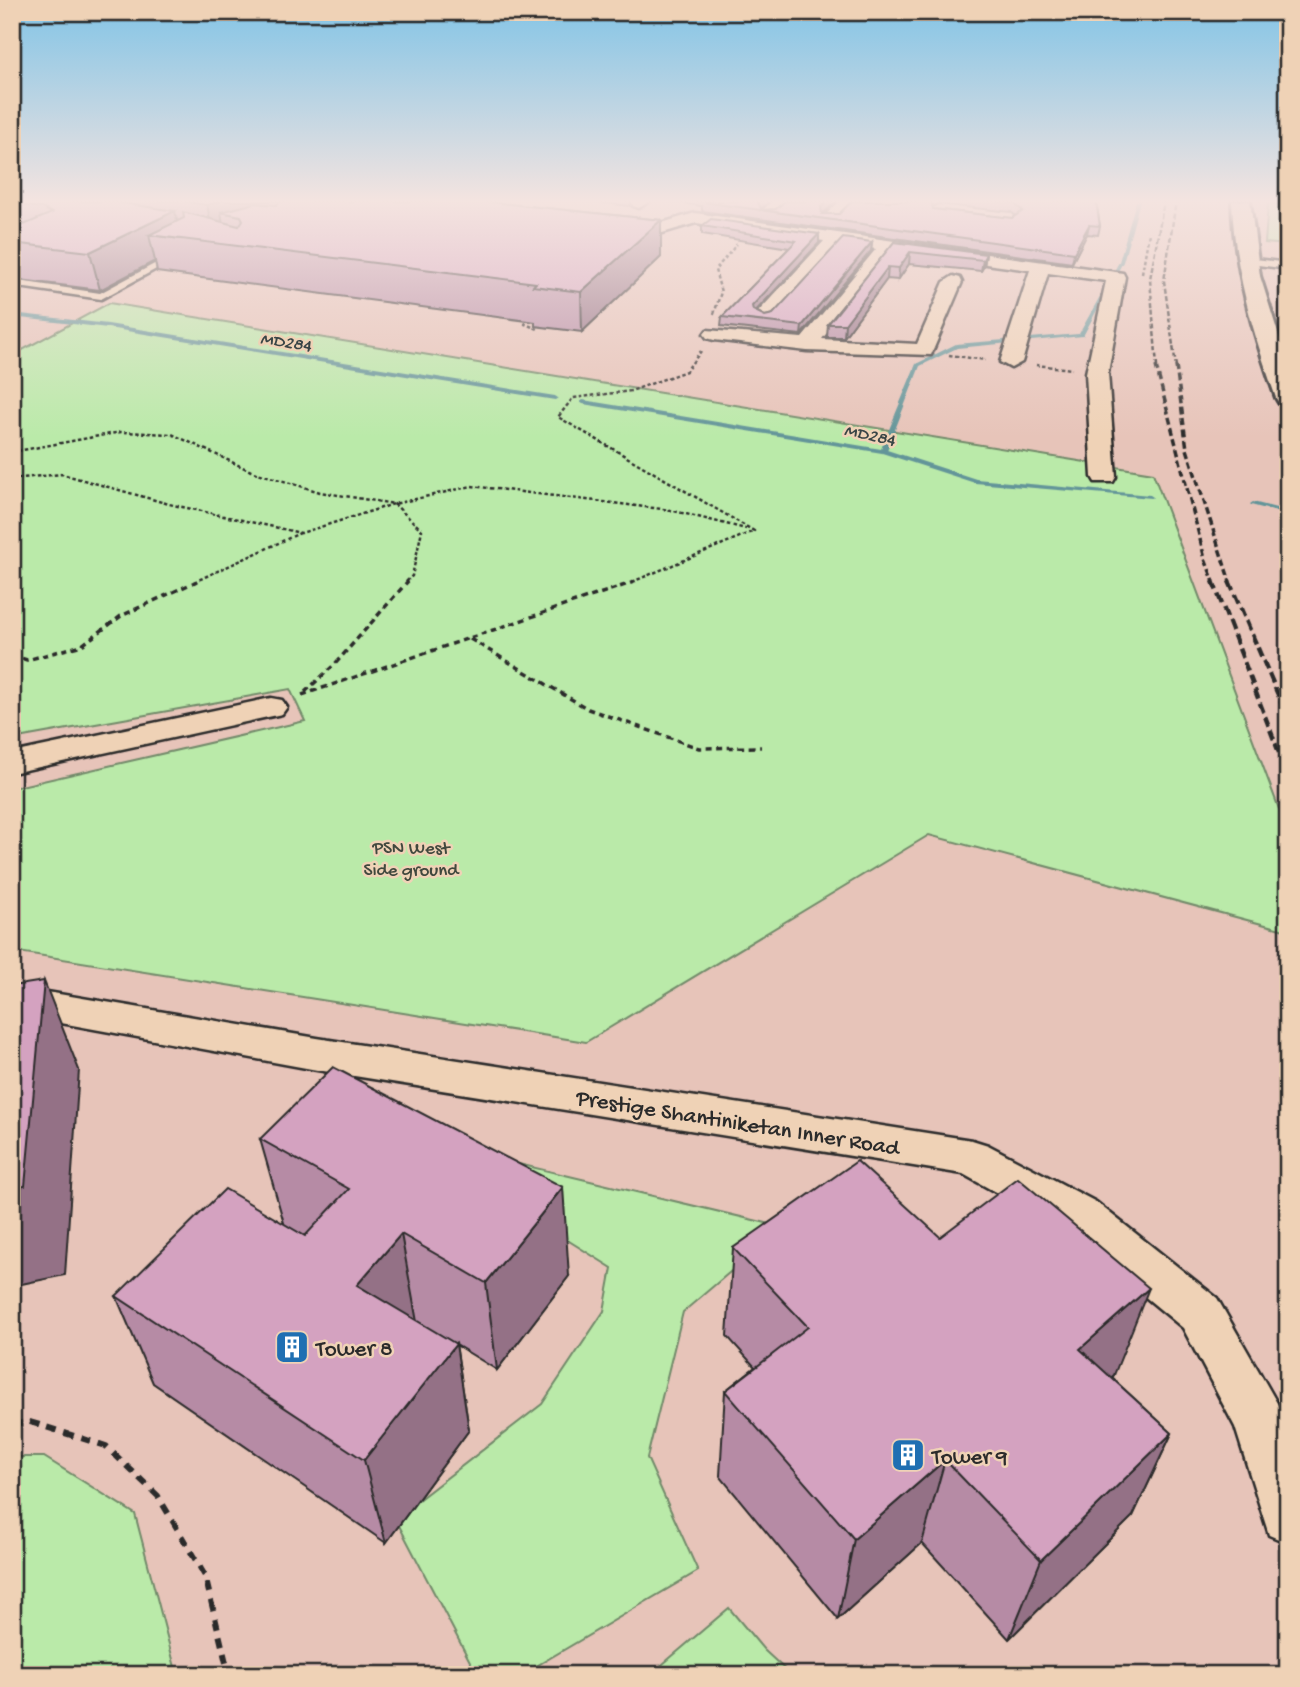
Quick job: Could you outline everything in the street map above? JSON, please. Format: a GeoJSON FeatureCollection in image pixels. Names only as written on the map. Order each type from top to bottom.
{"type":"FeatureCollection","features":[{"type":"Feature","properties":{"kind":"street"},"geometry":{"type":"LineString","coordinates":[[764,317],[798,280]]}},
{"type":"Feature","properties":{"kind":"street"},"geometry":{"type":"LineString","coordinates":[[807,345],[860,280]]}},
{"type":"Feature","properties":{"kind":"street"},"geometry":{"type":"LineString","coordinates":[[1011,362],[1036,280]]}},
{"type":"Feature","properties":{"kind":"street"},"geometry":{"type":"LineString","coordinates":[[1104,477],[1097,373],[1115,280]]}},
{"type":"Feature","properties":{"kind":"street"},"geometry":{"type":"LineString","coordinates":[[1254,280],[1278,346],[1288,398]]}},
{"type":"Feature","properties":{"kind":"street"},"geometry":{"type":"LineString","coordinates":[[714,334],[807,345],[924,351],[953,282]]}},
{"type":"Feature","properties":{"kind":"street"},"geometry":{"type":"LineString","coordinates":[[12,763],[271,707]]}},
{"type":"Feature","properties":{"kind":"street","name":"Prestige Shantiniketan Inner Road"},"geometry":{"type":"LineString","coordinates":[[12,1000],[328,1055],[972,1158],[1080,1216],[1200,1313],[1259,1420],[1288,1516]]}},
{"type":"Feature","properties":{"kind":"lane"},"geometry":{"type":"LineString","coordinates":[[12,283],[101,296],[131,280]]}},
{"type":"Feature","properties":{"kind":"path"},"geometry":{"type":"LineString","coordinates":[[720,280],[722,299],[709,323],[714,334],[686,371],[631,391],[573,398],[558,417],[754,531]]}},
{"type":"Feature","properties":{"kind":"path"},"geometry":{"type":"LineString","coordinates":[[538,313],[525,324],[538,329]]}},
{"type":"Feature","properties":{"kind":"path"},"geometry":{"type":"LineString","coordinates":[[12,453],[121,432],[172,433],[251,471],[320,492],[394,504],[422,530],[412,576],[335,664],[302,695]]}},
{"type":"Feature","properties":{"kind":"path"},"geometry":{"type":"LineString","coordinates":[[12,479],[62,474],[169,504],[301,533]]}},
{"type":"Feature","properties":{"kind":"path"},"geometry":{"type":"LineString","coordinates":[[12,655],[27,660],[82,645],[121,616],[301,533],[394,504],[472,486],[670,510],[754,531]]}},
{"type":"Feature","properties":{"kind":"path"},"geometry":{"type":"LineString","coordinates":[[271,707],[639,580],[754,531]]}},
{"type":"Feature","properties":{"kind":"path"},"geometry":{"type":"LineString","coordinates":[[470,639],[587,709],[699,748],[761,747]]}},
{"type":"Feature","properties":{"kind":"path"},"geometry":{"type":"LineString","coordinates":[[12,1424],[30,1422],[106,1446],[158,1496],[205,1576],[229,1675]]}},
{"type":"Feature","properties":{"kind":"green space","name":"PSN West Side ground"},"geometry":{"type":"Polygon","coordinates":[[[109,303],[1153,473],[1288,833],[1288,931],[929,835],[586,1042],[12,951],[12,788],[305,721],[290,689],[12,739],[12,352],[17,353],[109,303]]]}},
{"type":"Feature","properties":{"kind":"green space"},"geometry":{"type":"Polygon","coordinates":[[[401,1136],[783,1227],[683,1312],[647,1458],[698,1571],[521,1675],[477,1675],[395,1518],[542,1404],[604,1311],[612,1268],[401,1136]]]}},
{"type":"Feature","properties":{"kind":"green space"},"geometry":{"type":"Polygon","coordinates":[[[12,1457],[44,1457],[135,1514],[177,1675],[12,1675],[12,1457]]]}},
{"type":"Feature","properties":{"kind":"green space"},"geometry":{"type":"Polygon","coordinates":[[[729,1608],[764,1650],[791,1675],[650,1675],[729,1608]]]}},
{"type":"Feature","properties":{"kind":"building"},"geometry":{"type":"Polygon","coordinates":[[[510,280],[595,280],[581,292],[533,286],[536,283],[510,280]]]}},
{"type":"Feature","properties":{"kind":"building"},"geometry":{"type":"Polygon","coordinates":[[[758,280],[776,280],[752,306],[753,310],[765,316],[773,314],[805,280],[841,280],[802,326],[722,317],[758,280]]]}},
{"type":"Feature","properties":{"kind":"building"},"geometry":{"type":"Polygon","coordinates":[[[864,280],[878,280],[845,324],[828,324],[864,280]]]}},
{"type":"Feature","properties":{"kind":"building"},"geometry":{"type":"Polygon","coordinates":[[[44,981],[25,1186],[12,1188],[12,986],[44,981]]]}},
{"type":"Feature","properties":{"kind":"building"},"geometry":{"type":"Polygon","coordinates":[[[333,1067],[563,1187],[486,1283],[401,1234],[357,1285],[456,1344],[364,1460],[116,1296],[225,1189],[305,1236],[349,1189],[260,1139],[333,1067]]]}},
{"type":"Feature","properties":{"kind":"building","name":"Tower 9"},"geometry":{"type":"Polygon","coordinates":[[[857,1161],[940,1237],[1018,1178],[1149,1288],[1080,1349],[1172,1433],[1041,1560],[945,1460],[854,1539],[725,1391],[808,1327],[733,1248],[857,1161]]]}},
{"type":"Feature","properties":{"kind":"waterway"},"geometry":{"type":"LineString","coordinates":[[883,451],[918,365],[956,346],[1081,335],[1111,280]]}},
{"type":"Feature","properties":{"kind":"waterway","name":"MD284"},"geometry":{"type":"LineString","coordinates":[[12,315],[108,326],[555,398]]}},
{"type":"Feature","properties":{"kind":"waterway","name":"MD284"},"geometry":{"type":"LineString","coordinates":[[583,402],[883,451]]}},
{"type":"Feature","properties":{"kind":"waterway","name":"MD284"},"geometry":{"type":"LineString","coordinates":[[883,451],[975,481],[1150,497]]}},
{"type":"Feature","properties":{"kind":"waterway","name":"MD284"},"geometry":{"type":"LineString","coordinates":[[1253,504],[1288,513]]}},
{"type":"Feature","properties":{"kind":"railway"},"geometry":{"type":"LineString","coordinates":[[1150,280],[1157,367]]}},
{"type":"Feature","properties":{"kind":"railway"},"geometry":{"type":"LineString","coordinates":[[1164,280],[1176,367]]}},
{"type":"Feature","properties":{"kind":"railway"},"geometry":{"type":"LineString","coordinates":[[1156,366],[1205,559],[1214,582]]}},
{"type":"Feature","properties":{"kind":"railway"},"geometry":{"type":"LineString","coordinates":[[1176,366],[1187,449],[1230,582]]}},
{"type":"Feature","properties":{"kind":"railway"},"geometry":{"type":"LineString","coordinates":[[1213,581],[1288,776]]}},
{"type":"Feature","properties":{"kind":"railway"},"geometry":{"type":"LineString","coordinates":[[1229,581],[1288,718]]}},
{"type":"Feature","properties":{"kind":"place","name":"Tower 8"},"geometry":{"type":"Point","coordinates":[292,1347]}},
{"type":"Feature","properties":{"kind":"place","name":"Tower 9"},"geometry":{"type":"Point","coordinates":[908,1455]}}]}
